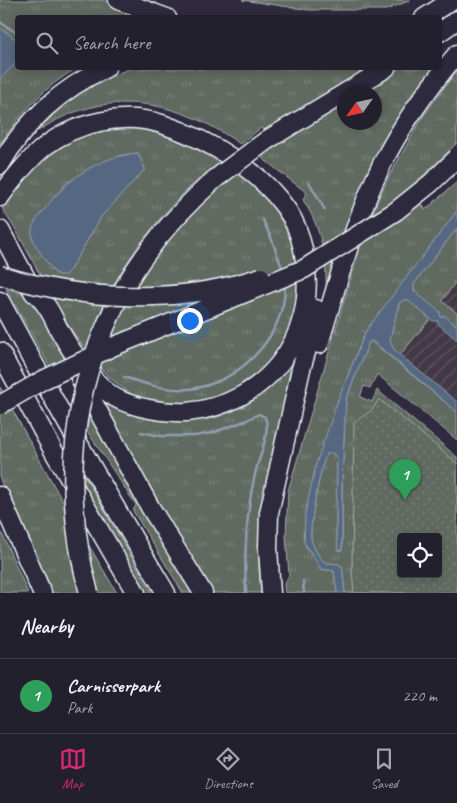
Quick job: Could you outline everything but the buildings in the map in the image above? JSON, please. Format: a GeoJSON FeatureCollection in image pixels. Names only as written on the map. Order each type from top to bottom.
{"type":"FeatureCollection","features":[{"type":"Feature","properties":{"kind":"highway"},"geometry":{"type":"LineString","coordinates":[[118,0],[159,15]]}},
{"type":"Feature","properties":{"kind":"highway"},"geometry":{"type":"LineString","coordinates":[[429,15],[452,0]]}},
{"type":"Feature","properties":{"kind":"highway"},"geometry":{"type":"LineString","coordinates":[[442,31],[457,20]]}},
{"type":"Feature","properties":{"kind":"highway"},"geometry":{"type":"LineString","coordinates":[[285,442],[313,367],[352,240],[372,186],[395,140],[416,107],[457,54]]}},
{"type":"Feature","properties":{"kind":"highway"},"geometry":{"type":"LineString","coordinates":[[0,197],[5,172],[25,130],[45,109],[79,82],[102,70]]}},
{"type":"Feature","properties":{"kind":"highway"},"geometry":{"type":"LineString","coordinates":[[88,593],[75,524],[72,486],[76,425],[91,361],[106,323],[125,286],[152,245],[183,208],[215,179],[267,140],[383,70]]}},
{"type":"Feature","properties":{"kind":"highway"},"geometry":{"type":"LineString","coordinates":[[5,172],[34,143],[62,125],[92,115],[134,110],[156,112],[203,129],[247,157],[281,188],[294,204],[305,223],[313,246],[318,277],[314,321],[301,369],[269,513],[268,548],[271,593]]}},
{"type":"Feature","properties":{"kind":"highway"},"geometry":{"type":"LineString","coordinates":[[5,172],[31,159],[45,147],[80,127],[119,119],[159,123],[191,135],[224,153],[250,172],[273,194],[292,218],[299,234],[304,251],[308,280],[306,304],[301,326],[278,366],[261,383],[232,401],[202,410],[175,412],[146,409],[114,397],[91,376],[62,334],[48,308],[32,288]]}},
{"type":"Feature","properties":{"kind":"highway"},"geometry":{"type":"LineString","coordinates":[[0,405],[43,380],[112,347],[304,269],[396,211],[431,183],[457,158]]}},
{"type":"Feature","properties":{"kind":"highway"},"geometry":{"type":"LineString","coordinates":[[0,230],[150,507],[203,593]]}},
{"type":"Feature","properties":{"kind":"highway"},"geometry":{"type":"LineString","coordinates":[[0,275],[41,286],[84,293],[127,296],[164,294],[217,288],[255,279],[310,260],[344,244]]}},
{"type":"Feature","properties":{"kind":"highway"},"geometry":{"type":"LineString","coordinates":[[0,302],[53,401],[166,593]]}},
{"type":"Feature","properties":{"kind":"highway"},"geometry":{"type":"LineString","coordinates":[[0,352],[54,452],[136,593]]}},
{"type":"Feature","properties":{"kind":"highway"},"geometry":{"type":"LineString","coordinates":[[0,496],[42,593]]}},
{"type":"Feature","properties":{"kind":"shaded area"},"geometry":{"type":"Polygon","coordinates":[[[457,270],[457,411],[394,359],[457,270]]]}},
{"type":"Feature","properties":{"kind":"green space"},"geometry":{"type":"Polygon","coordinates":[[[0,0],[102,0],[147,15],[15,15],[15,39],[0,28],[0,0]]]}},
{"type":"Feature","properties":{"kind":"green space"},"geometry":{"type":"Polygon","coordinates":[[[242,0],[411,0],[386,10],[309,10],[242,0]]]}},
{"type":"Feature","properties":{"kind":"green space"},"geometry":{"type":"Polygon","coordinates":[[[15,63],[15,70],[74,70],[54,83],[34,101],[0,144],[0,79],[15,63]]]}},
{"type":"Feature","properties":{"kind":"green space"},"geometry":{"type":"Polygon","coordinates":[[[126,70],[365,70],[337,85],[337,87],[264,131],[261,128],[240,144],[216,129],[191,117],[166,108],[140,104],[115,103],[89,108],[64,117],[38,131],[36,128],[80,93],[126,70]]]}},
{"type":"Feature","properties":{"kind":"green space"},"geometry":{"type":"Polygon","coordinates":[[[397,70],[432,70],[394,127],[368,173],[351,215],[328,292],[326,290],[322,243],[314,221],[303,200],[307,193],[262,158],[281,143],[280,140],[337,105],[337,130],[382,130],[382,85],[371,85],[397,70]]]}},
{"type":"Feature","properties":{"kind":"green space"},"geometry":{"type":"Polygon","coordinates":[[[457,70],[457,143],[415,184],[425,210],[457,182],[457,211],[365,333],[338,400],[303,536],[306,547],[323,569],[334,571],[337,593],[285,593],[284,584],[289,575],[286,536],[288,491],[357,257],[388,178],[422,118],[457,70]]]}},
{"type":"Feature","properties":{"kind":"green space"},"geometry":{"type":"Polygon","coordinates":[[[125,127],[165,135],[214,157],[249,181],[268,201],[283,223],[293,248],[298,273],[297,299],[290,326],[277,352],[267,365],[254,378],[233,393],[198,402],[174,404],[148,401],[122,388],[95,362],[66,321],[3,209],[0,201],[0,155],[16,188],[40,163],[64,145],[76,139],[125,127]],[[138,153],[122,155],[68,182],[41,214],[32,237],[53,271],[58,275],[70,270],[101,217],[145,169],[138,153]],[[207,172],[159,220],[129,260],[116,280],[98,319],[113,326],[127,297],[163,242],[220,183],[207,172]]]}},
{"type":"Feature","properties":{"kind":"green space"},"geometry":{"type":"Polygon","coordinates":[[[457,228],[457,280],[442,301],[457,313],[457,326],[444,315],[440,319],[413,288],[414,284],[457,228]]]}},
{"type":"Feature","properties":{"kind":"green space"},"geometry":{"type":"Polygon","coordinates":[[[6,289],[31,295],[67,360],[51,369],[6,289]]]}},
{"type":"Feature","properties":{"kind":"green space"},"geometry":{"type":"Polygon","coordinates":[[[403,299],[409,300],[430,319],[400,355],[393,348],[390,339],[399,303],[403,299]]]}},
{"type":"Feature","properties":{"kind":"green space"},"geometry":{"type":"Polygon","coordinates":[[[308,322],[271,456],[265,490],[260,524],[259,559],[261,593],[210,593],[155,501],[90,380],[111,398],[223,413],[249,400],[308,322]]]}},
{"type":"Feature","properties":{"kind":"green space"},"geometry":{"type":"Polygon","coordinates":[[[371,341],[457,412],[457,440],[377,374],[370,388],[364,386],[360,397],[372,402],[377,390],[457,457],[457,527],[423,533],[397,533],[397,578],[406,578],[426,593],[345,593],[342,566],[323,561],[312,543],[311,532],[319,481],[327,454],[333,453],[337,458],[336,529],[338,550],[342,550],[342,480],[346,399],[371,341]]]}},
{"type":"Feature","properties":{"kind":"green space"},"geometry":{"type":"Polygon","coordinates":[[[0,387],[58,493],[117,593],[49,593],[27,546],[0,479],[0,387]]]}},
{"type":"Feature","properties":{"kind":"green space"},"geometry":{"type":"Polygon","coordinates":[[[379,399],[457,463],[457,593],[354,593],[352,571],[354,423],[371,411],[379,399]]]}},
{"type":"Feature","properties":{"kind":"green space"},"geometry":{"type":"Polygon","coordinates":[[[90,411],[197,593],[183,593],[133,511],[136,505],[87,431],[90,411]]]}},
{"type":"Feature","properties":{"kind":"green space"},"geometry":{"type":"Polygon","coordinates":[[[84,475],[152,593],[146,593],[84,487],[84,475]]]}},
{"type":"Feature","properties":{"kind":"green space"},"geometry":{"type":"Polygon","coordinates":[[[0,529],[28,593],[0,593],[0,529]]]}},
{"type":"Feature","properties":{"kind":"water"},"geometry":{"type":"Polygon","coordinates":[[[0,28],[15,39],[15,64],[0,79],[0,28]]]}},
{"type":"Feature","properties":{"kind":"water"},"geometry":{"type":"Polygon","coordinates":[[[138,153],[145,169],[101,217],[70,270],[65,275],[58,275],[53,271],[33,239],[33,225],[52,199],[84,172],[109,159],[138,153]]]}},
{"type":"Feature","properties":{"kind":"water"},"geometry":{"type":"Polygon","coordinates":[[[457,211],[457,228],[414,284],[414,291],[440,312],[441,318],[444,315],[457,326],[457,340],[437,323],[438,321],[433,321],[406,299],[399,303],[390,339],[393,348],[400,355],[457,402],[457,412],[375,343],[369,342],[346,399],[342,480],[342,550],[338,550],[336,529],[337,458],[333,453],[327,454],[325,459],[312,521],[311,538],[319,557],[325,562],[342,566],[345,593],[337,593],[334,571],[321,569],[304,542],[305,514],[316,464],[338,400],[365,333],[457,211]]]}},
{"type":"Feature","properties":{"kind":"waterway"},"geometry":{"type":"LineString","coordinates":[[0,22],[15,32]]}},
{"type":"Feature","properties":{"kind":"waterway"},"geometry":{"type":"LineString","coordinates":[[309,182],[325,210]]}},
{"type":"Feature","properties":{"kind":"waterway"},"geometry":{"type":"LineString","coordinates":[[263,220],[283,271]]}},
{"type":"Feature","properties":{"kind":"waterway"},"geometry":{"type":"LineString","coordinates":[[124,377],[173,389],[189,389],[208,385],[225,378],[242,367],[268,339],[277,322],[283,303],[285,284]]}},
{"type":"Feature","properties":{"kind":"waterway"},"geometry":{"type":"LineString","coordinates":[[141,432],[161,436],[195,436],[212,433],[259,414],[265,417],[266,435],[256,470],[248,516],[245,562],[246,593]]}},
{"type":"Feature","properties":{"kind":"waterway"},"geometry":{"type":"LineString","coordinates":[[303,581],[304,593]]}},
{"type":"Feature","properties":{"kind":"place","name":"Carnisserpark"},"geometry":{"type":"Point","coordinates":[405,500]}}]}
